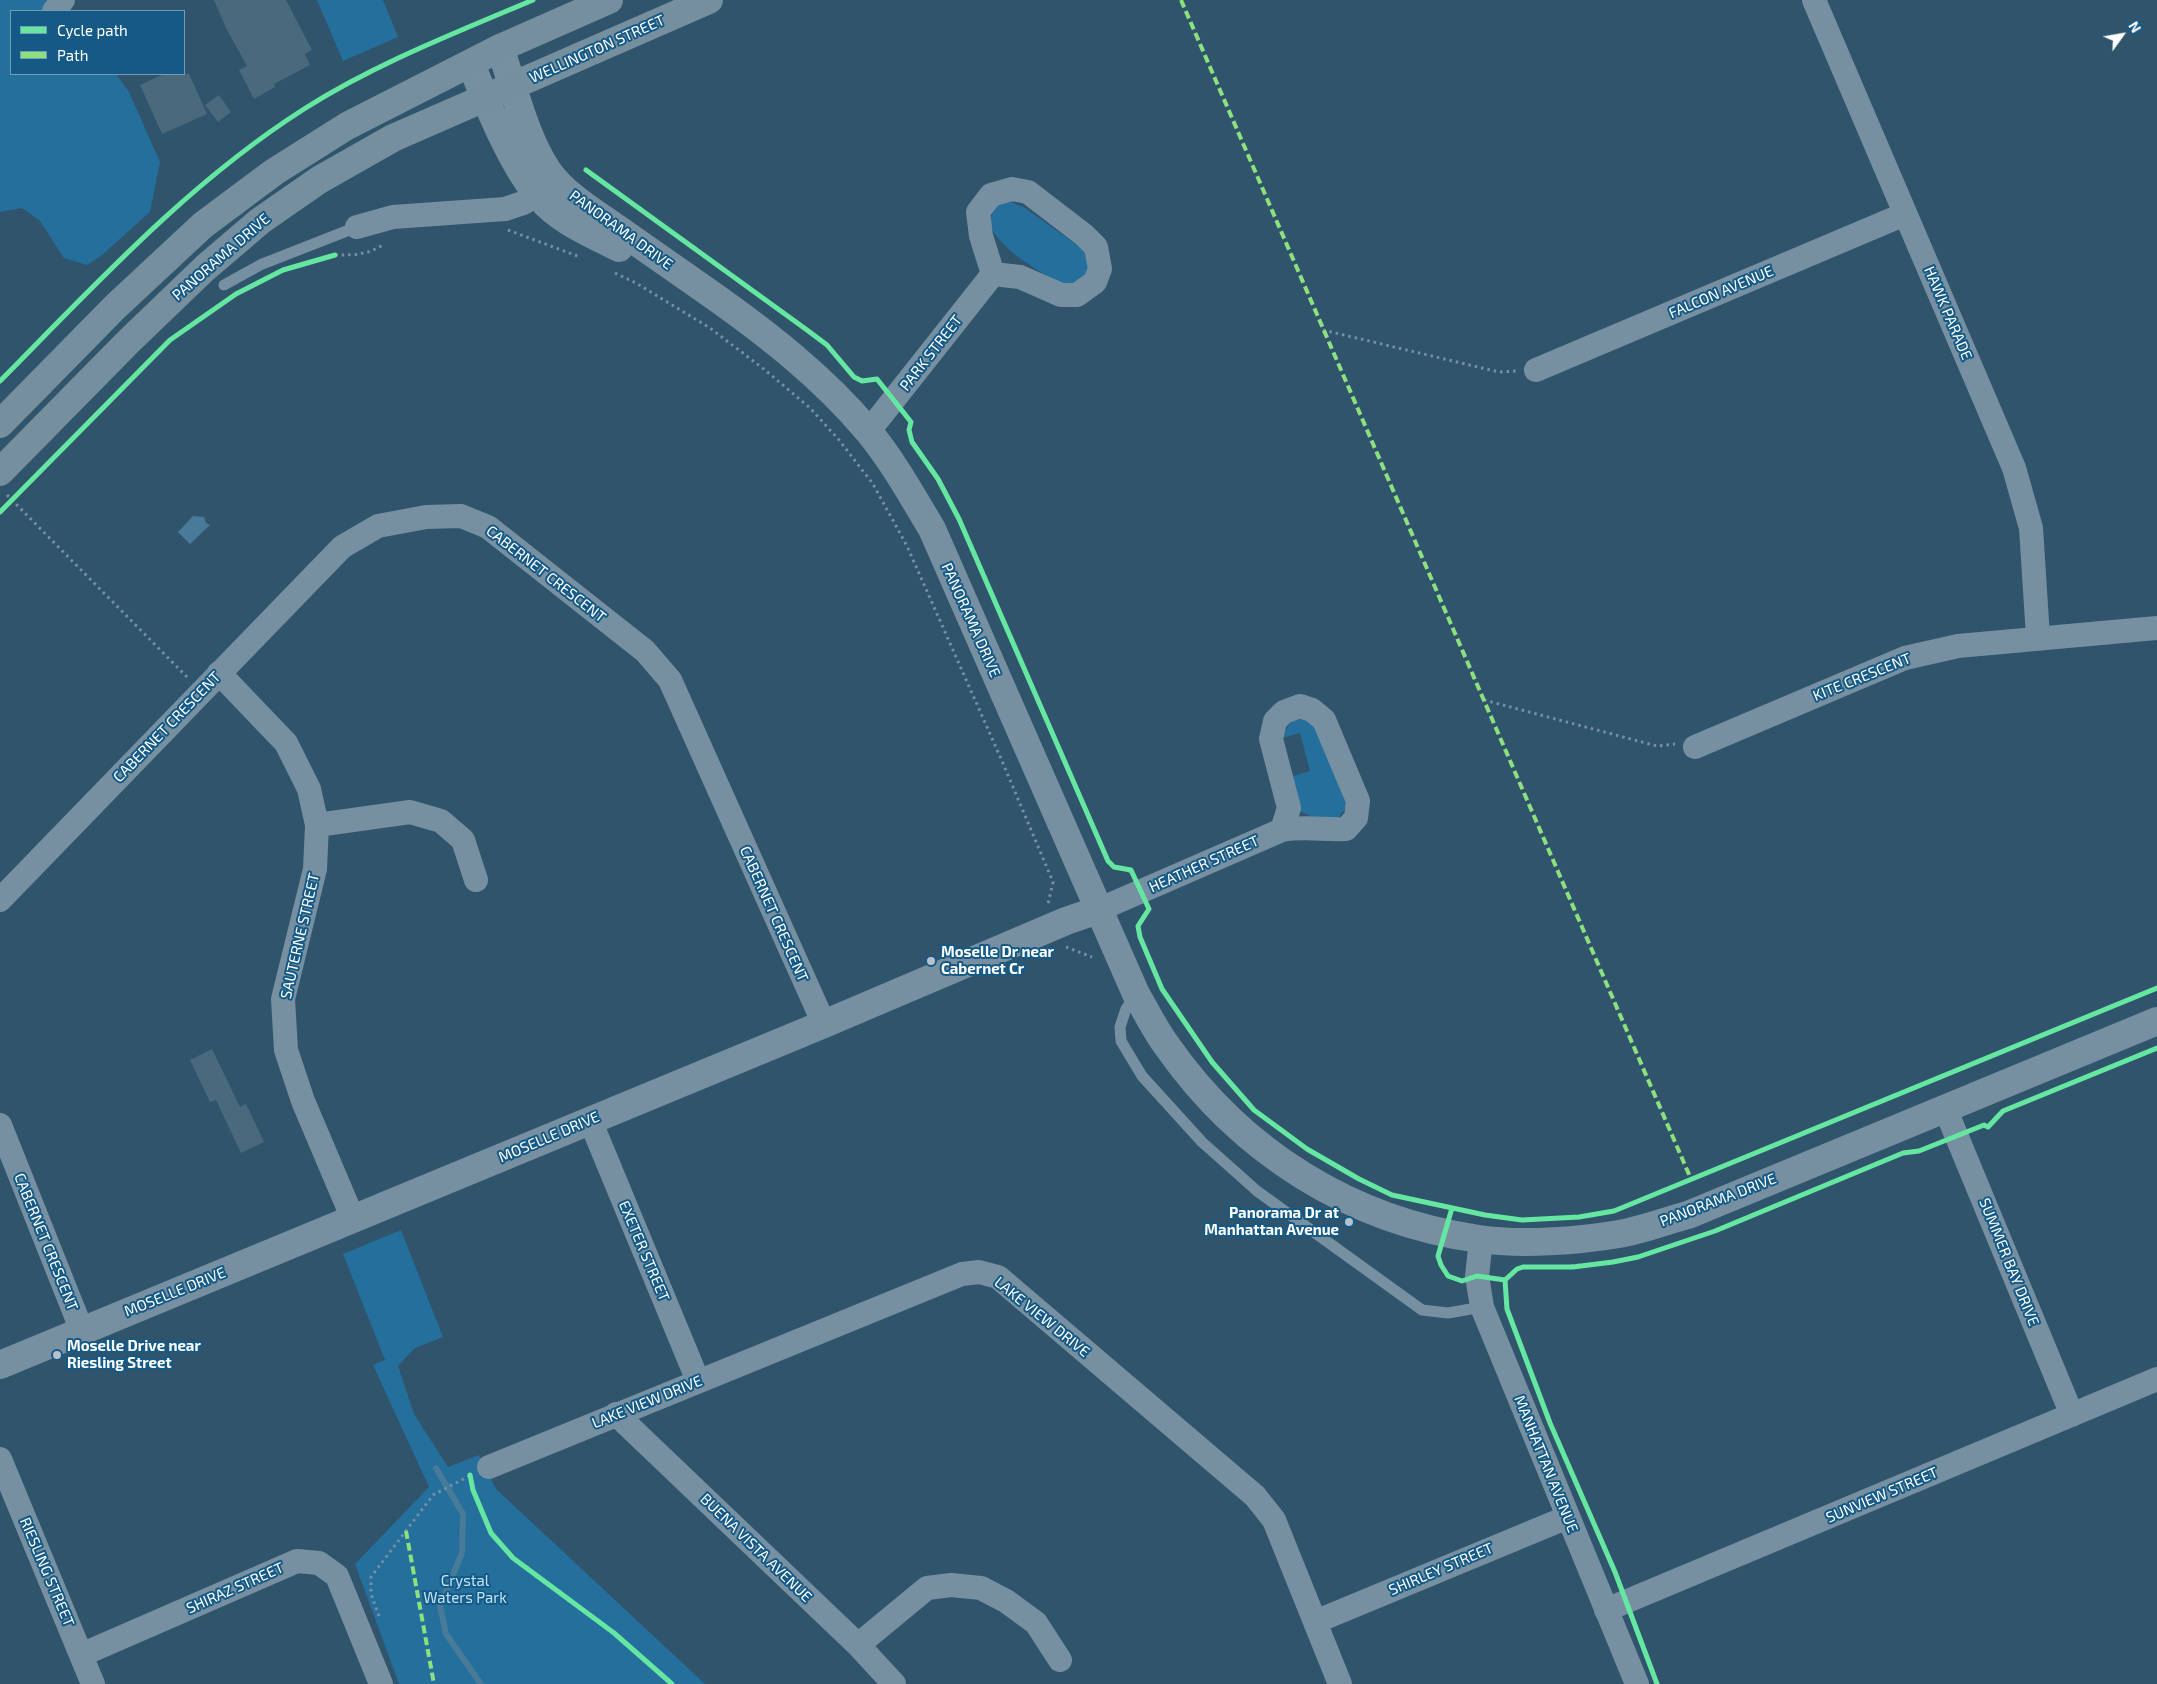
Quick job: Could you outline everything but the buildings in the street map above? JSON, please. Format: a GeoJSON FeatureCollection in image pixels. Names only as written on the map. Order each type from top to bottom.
{"type":"FeatureCollection","features":[{"type":"Feature","properties":{"kind":"main road"},"geometry":{"type":"LineString","coordinates":[[0,424],[115,307],[203,225],[274,172],[348,126],[500,48],[609,0]]}},
{"type":"Feature","properties":{"kind":"main road","name":"WELLINGTON STREET"},"geometry":{"type":"LineString","coordinates":[[513,86],[709,0]]}},
{"type":"Feature","properties":{"kind":"main road","name":"PANORAMA DRIVE"},"geometry":{"type":"LineString","coordinates":[[3,483],[129,341],[205,268],[260,221],[319,180],[393,138],[513,86]]}},
{"type":"Feature","properties":{"kind":"street"},"geometry":{"type":"LineString","coordinates":[[55,10],[63,0]]}},
{"type":"Feature","properties":{"kind":"street","name":"HAWK PARADE"},"geometry":{"type":"LineString","coordinates":[[1814,0],[2014,468],[2031,528],[2038,637]]}},
{"type":"Feature","properties":{"kind":"street","name":"PANORAMA DRIVE"},"geometry":{"type":"LineString","coordinates":[[500,48],[526,124],[540,158],[562,187],[594,212],[724,303],[831,390],[868,432],[903,480],[932,529],[1136,994],[1166,1046],[1204,1093],[1233,1123],[1284,1164],[1317,1185],[1348,1202],[1417,1228],[1481,1240],[1540,1242],[1619,1234],[1688,1214],[2157,1020]]}},
{"type":"Feature","properties":{"kind":"street","name":"PANORAMA DRIVE"},"geometry":{"type":"LineString","coordinates":[[471,64],[484,98],[521,172],[537,195],[557,214],[724,303]]}},
{"type":"Feature","properties":{"kind":"street"},"geometry":{"type":"LineString","coordinates":[[1012,189],[1028,192],[1084,235],[1096,247],[1100,269],[1095,282],[1077,295],[1061,295],[1020,278],[992,274],[981,236],[978,212],[991,195],[1012,189]]}},
{"type":"Feature","properties":{"kind":"street","name":"PANORAMA DRIVE"},"geometry":{"type":"LineString","coordinates":[[357,227],[393,218],[505,209],[524,203],[537,195]]}},
{"type":"Feature","properties":{"kind":"street","name":"FALCON AVENUE"},"geometry":{"type":"LineString","coordinates":[[1536,370],[1906,214]]}},
{"type":"Feature","properties":{"kind":"street","name":"PARK STREET"},"geometry":{"type":"LineString","coordinates":[[868,432],[992,274]]}},
{"type":"Feature","properties":{"kind":"street","name":"CABERNET CRESCENT"},"geometry":{"type":"LineString","coordinates":[[0,900],[342,547],[378,526],[426,517],[461,516],[488,527],[645,651],[670,680],[824,1024]]}},
{"type":"Feature","properties":{"kind":"street","name":"KITE CRESCENT"},"geometry":{"type":"LineString","coordinates":[[1695,747],[1905,658],[1958,646],[2038,637],[2157,628]]}},
{"type":"Feature","properties":{"kind":"street","name":"SAUTERNE STREET"},"geometry":{"type":"LineString","coordinates":[[220,674],[286,743],[309,789],[317,825],[315,869],[283,999],[286,1050],[303,1102],[353,1219]]}},
{"type":"Feature","properties":{"kind":"street","name":"HEATHER STREET"},"geometry":{"type":"LineString","coordinates":[[1098,910],[1282,830],[1298,827],[1315,830],[1346,829],[1356,818],[1358,801],[1324,720],[1312,710],[1300,706],[1284,712],[1274,721],[1271,739],[1289,808],[1282,830]]}},
{"type":"Feature","properties":{"kind":"street"},"geometry":{"type":"LineString","coordinates":[[317,825],[410,812],[441,821],[463,840],[476,880]]}},
{"type":"Feature","properties":{"kind":"street","name":"MOSELLE DRIVE"},"geometry":{"type":"LineString","coordinates":[[0,1365],[824,1024],[1066,921],[1098,910]]}},
{"type":"Feature","properties":{"kind":"street","name":"SUMMER BAY DRIVE"},"geometry":{"type":"LineString","coordinates":[[1945,1108],[2072,1415]]}},
{"type":"Feature","properties":{"kind":"street","name":"EXETER STREET"},"geometry":{"type":"LineString","coordinates":[[590,1120],[698,1381]]}},
{"type":"Feature","properties":{"kind":"street","name":"CABERNET CRESCENT"},"geometry":{"type":"LineString","coordinates":[[0,1125],[82,1331]]}},
{"type":"Feature","properties":{"kind":"street","name":"MANHATTAN AVENUE"},"geometry":{"type":"LineString","coordinates":[[1481,1240],[1478,1276],[1482,1307],[1636,1684]]}},
{"type":"Feature","properties":{"kind":"street","name":"LAKE VIEW DRIVE"},"geometry":{"type":"LineString","coordinates":[[480,1471],[962,1274],[979,1272],[998,1277],[1255,1496],[1274,1520],[1340,1684]]}},
{"type":"Feature","properties":{"kind":"street","name":"SUNVIEW STREET"},"geometry":{"type":"LineString","coordinates":[[1606,1610],[2157,1379]]}},
{"type":"Feature","properties":{"kind":"street","name":"BUENA VISTA AVENUE"},"geometry":{"type":"LineString","coordinates":[[616,1414],[858,1645],[894,1684]]}},
{"type":"Feature","properties":{"kind":"street","name":"RIESLING STREET"},"geometry":{"type":"LineString","coordinates":[[0,1459],[93,1684]]}},
{"type":"Feature","properties":{"kind":"street","name":"SHIRLEY STREET"},"geometry":{"type":"LineString","coordinates":[[1315,1622],[1568,1517]]}},
{"type":"Feature","properties":{"kind":"street","name":"SHIRAZ STREET"},"geometry":{"type":"LineString","coordinates":[[81,1655],[296,1561],[319,1563],[336,1576],[381,1684]]}},
{"type":"Feature","properties":{"kind":"street"},"geometry":{"type":"LineString","coordinates":[[858,1645],[927,1588],[951,1585],[981,1588],[1006,1601],[1036,1623],[1060,1660]]}},
{"type":"Feature","properties":{"kind":"lane","name":"PANORAMA DRIVE"},"geometry":{"type":"LineString","coordinates":[[224,285],[262,264],[357,227]]}},
{"type":"Feature","properties":{"kind":"lane"},"geometry":{"type":"LineString","coordinates":[[1136,994],[1126,1009],[1120,1027],[1121,1041],[1142,1076],[1209,1148],[1257,1191],[1422,1310],[1448,1313],[1482,1307]]}},
{"type":"Feature","properties":{"kind":"path"},"geometry":{"type":"LineString","coordinates":[[505,229],[584,259]]}},
{"type":"Feature","properties":{"kind":"path"},"geometry":{"type":"LineString","coordinates":[[328,257],[361,254],[375,250],[387,242]]}},
{"type":"Feature","properties":{"kind":"path"},"geometry":{"type":"LineString","coordinates":[[610,271],[636,283],[710,328],[765,370],[810,408],[839,440],[872,484],[907,546],[1046,864],[1053,882],[1048,905]]}},
{"type":"Feature","properties":{"kind":"path"},"geometry":{"type":"LineString","coordinates":[[1323,330],[1499,372],[1536,370]]}},
{"type":"Feature","properties":{"kind":"path"},"geometry":{"type":"LineString","coordinates":[[3,483],[12,500],[202,691]]}},
{"type":"Feature","properties":{"kind":"path"},"geometry":{"type":"LineString","coordinates":[[6,506],[19,493]]}},
{"type":"Feature","properties":{"kind":"path"},"geometry":{"type":"LineString","coordinates":[[1484,700],[1657,746],[1674,744],[1695,747]]}},
{"type":"Feature","properties":{"kind":"path"},"geometry":{"type":"LineString","coordinates":[[1903,1152],[1919,1151],[1984,1125],[1988,1127],[2004,1111]]}},
{"type":"Feature","properties":{"kind":"path"},"geometry":{"type":"LineString","coordinates":[[1553,1267],[1613,1262],[1646,1254]]}},
{"type":"Feature","properties":{"kind":"path"},"geometry":{"type":"LineString","coordinates":[[1506,1309],[1505,1280],[1517,1269],[1533,1267]]}},
{"type":"Feature","properties":{"kind":"path"},"geometry":{"type":"LineString","coordinates":[[471,1483],[480,1471]]}},
{"type":"Feature","properties":{"kind":"path"},"geometry":{"type":"LineString","coordinates":[[381,1621],[371,1594],[371,1577],[434,1495],[456,1482]]}},
{"type":"Feature","properties":{"kind":"green space"},"geometry":{"type":"Polygon","coordinates":[[[0,0],[52,0],[52,10],[10,10],[10,75],[117,75],[129,92],[160,162],[150,212],[102,255],[87,265],[64,258],[40,221],[22,208],[0,212],[0,0]]]}},
{"type":"Feature","properties":{"kind":"green space"},"geometry":{"type":"Polygon","coordinates":[[[317,0],[383,0],[398,37],[343,61],[317,0]]]}},
{"type":"Feature","properties":{"kind":"green space"},"geometry":{"type":"Polygon","coordinates":[[[1009,201],[1025,208],[1088,253],[1087,271],[1082,279],[1066,288],[1022,259],[1002,243],[988,222],[998,203],[1009,201]]]}},
{"type":"Feature","properties":{"kind":"green space"},"geometry":{"type":"Polygon","coordinates":[[[1306,718],[1318,730],[1347,807],[1337,819],[1315,818],[1299,811],[1290,777],[1310,771],[1300,733],[1279,739],[1292,721],[1306,718]]]}},
{"type":"Feature","properties":{"kind":"green space","name":"Crystal Waters Park"},"geometry":{"type":"Polygon","coordinates":[[[401,1230],[443,1337],[415,1348],[398,1366],[414,1414],[448,1467],[479,1455],[496,1489],[705,1684],[399,1684],[355,1564],[429,1487],[373,1365],[385,1360],[343,1254],[401,1230]]]}},
{"type":"Feature","properties":{"kind":"shaded area"},"geometry":{"type":"Polygon","coordinates":[[[193,516],[204,517],[206,523],[210,525],[190,544],[178,532],[193,516]]]}},
{"type":"Feature","properties":{"kind":"waterway"},"geometry":{"type":"LineString","coordinates":[[436,1468],[463,1514],[462,1553],[440,1606],[446,1634],[481,1684]]}},
{"type":"Feature","properties":{"kind":"marked path"},"geometry":{"type":"LineString","coordinates":[[1181,0],[1691,1179]]}},
{"type":"Feature","properties":{"kind":"marked path"},"geometry":{"type":"LineString","coordinates":[[406,1531],[434,1684]]}},
{"type":"Feature","properties":{"kind":"cycle path"},"geometry":{"type":"LineString","coordinates":[[0,381],[144,236],[221,169],[262,138],[304,109],[387,63],[533,0]]}},
{"type":"Feature","properties":{"kind":"cycle path"},"geometry":{"type":"LineString","coordinates":[[586,170],[827,345],[854,377],[862,381],[877,379],[911,422],[909,430],[912,442],[938,479],[959,519],[1108,861],[1114,867],[1131,870],[1149,909],[1138,926],[1140,937],[1162,989],[1212,1062],[1254,1110],[1307,1149],[1359,1179],[1392,1195],[1485,1215],[1522,1220],[1579,1217],[1614,1211],[2157,988]]}},
{"type":"Feature","properties":{"kind":"cycle path"},"geometry":{"type":"LineString","coordinates":[[0,512],[170,340],[236,294],[283,270],[335,255]]}},
{"type":"Feature","properties":{"kind":"cycle path"},"geometry":{"type":"LineString","coordinates":[[1657,1684],[1615,1572],[1550,1423],[1507,1309],[1505,1280],[1517,1269],[1523,1267],[1573,1267],[1613,1262],[1638,1257],[1715,1231],[1903,1153],[1919,1151],[1984,1125],[1988,1127],[2003,1111],[2157,1048]]}},
{"type":"Feature","properties":{"kind":"cycle path"},"geometry":{"type":"LineString","coordinates":[[1452,1208],[1438,1256],[1448,1276],[1462,1281],[1477,1276],[1505,1280]]}},
{"type":"Feature","properties":{"kind":"cycle path"},"geometry":{"type":"LineString","coordinates":[[470,1475],[473,1490],[491,1533],[513,1558],[614,1633],[672,1684]]}},
{"type":"Feature","properties":{"kind":"place","name":"Moselle Dr near Cabernet Cr"},"geometry":{"type":"Point","coordinates":[931,961]}},
{"type":"Feature","properties":{"kind":"place","name":"Panorama Dr at Manhattan Avenue"},"geometry":{"type":"Point","coordinates":[1349,1222]}},
{"type":"Feature","properties":{"kind":"place","name":"Moselle Drive near Riesling Street"},"geometry":{"type":"Point","coordinates":[57,1355]}}]}
